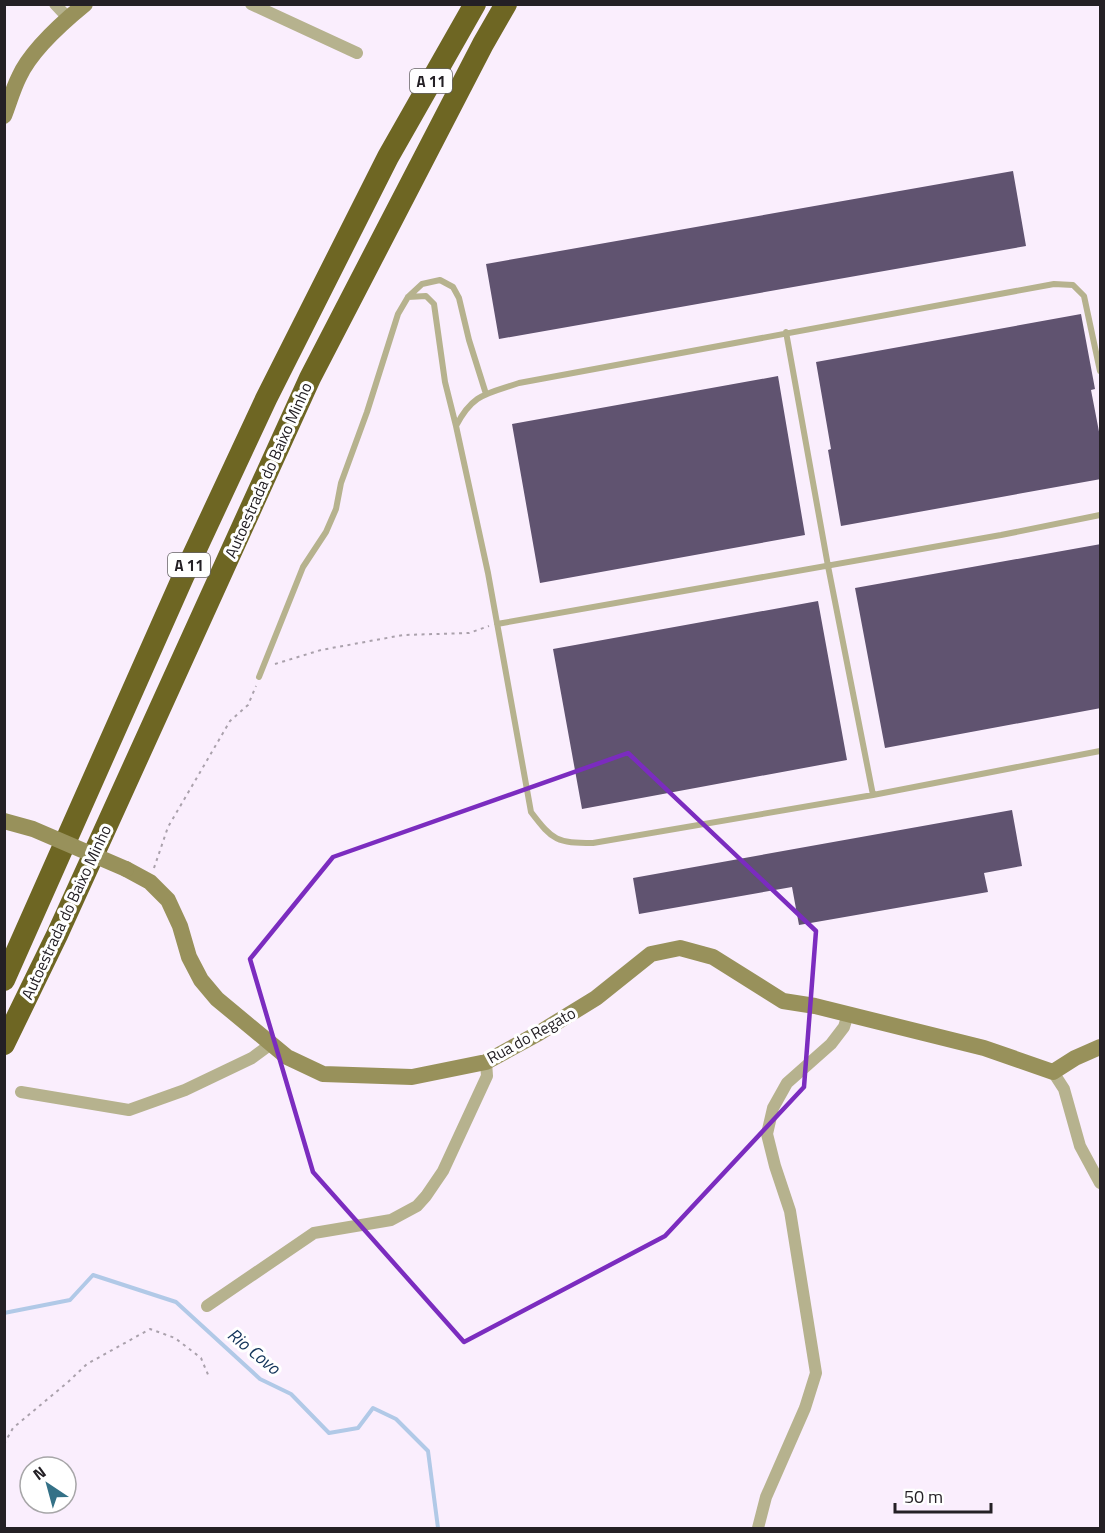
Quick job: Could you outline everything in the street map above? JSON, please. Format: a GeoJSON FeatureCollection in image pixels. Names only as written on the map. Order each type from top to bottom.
{"type":"FeatureCollection","features":[{"type":"Feature","properties":{"kind":"highway","name":"Autoestrada do Baixo Minho"},"geometry":{"type":"LineString","coordinates":[[4,980],[183,577],[266,399],[388,157],[475,4]]}},
{"type":"Feature","properties":{"kind":"highway","name":"Autoestrada do Baixo Minho"},"geometry":{"type":"LineString","coordinates":[[4,1044],[57,935],[310,378],[483,44],[506,4]]}},
{"type":"Feature","properties":{"kind":"street"},"geometry":{"type":"LineString","coordinates":[[54,4],[68,18]]}},
{"type":"Feature","properties":{"kind":"street"},"geometry":{"type":"LineString","coordinates":[[4,116],[20,75],[40,48],[68,18],[85,4]]}},
{"type":"Feature","properties":{"kind":"street"},"geometry":{"type":"LineString","coordinates":[[251,4],[346,50],[357,53]]}},
{"type":"Feature","properties":{"kind":"street","name":"Rua do Regato"},"geometry":{"type":"LineString","coordinates":[[4,820],[33,829],[126,869],[150,882],[168,900],[180,926],[189,957],[201,980],[217,999],[287,1057],[322,1074],[412,1077],[486,1062],[596,998],[651,954],[680,948],[712,957],[783,1001],[816,1006],[984,1048],[1053,1072]]}},
{"type":"Feature","properties":{"kind":"street"},"geometry":{"type":"LineString","coordinates":[[758,1528],[766,1497],[805,1408],[816,1373],[790,1211],[767,1134],[773,1108],[787,1083],[831,1044],[844,1027],[848,1014]]}},
{"type":"Feature","properties":{"kind":"street"},"geometry":{"type":"LineString","coordinates":[[21,1092],[129,1110],[185,1090],[252,1058],[271,1044]]}},
{"type":"Feature","properties":{"kind":"street"},"geometry":{"type":"LineString","coordinates":[[1101,1047],[1053,1072],[1064,1089],[1080,1146],[1101,1183]]}},
{"type":"Feature","properties":{"kind":"street"},"geometry":{"type":"LineString","coordinates":[[207,1306],[314,1233],[391,1220],[417,1206],[443,1171],[487,1076],[486,1062]]}},
{"type":"Feature","properties":{"kind":"lane"},"geometry":{"type":"LineString","coordinates":[[260,677],[303,567],[326,532],[336,509],[341,483],[367,412],[398,314],[408,297],[422,284],[440,280],[453,287],[459,298],[486,394]]}},
{"type":"Feature","properties":{"kind":"lane"},"geometry":{"type":"LineString","coordinates":[[456,426],[464,410],[475,399],[519,383],[1054,284],[1073,285],[1084,296],[1101,371]]}},
{"type":"Feature","properties":{"kind":"lane"},"geometry":{"type":"LineString","coordinates":[[408,297],[426,296],[434,304],[445,382],[497,624],[531,812],[545,831],[565,843],[592,843],[873,795],[1101,752]]}},
{"type":"Feature","properties":{"kind":"lane"},"geometry":{"type":"LineString","coordinates":[[786,332],[828,566],[873,795]]}},
{"type":"Feature","properties":{"kind":"lane"},"geometry":{"type":"LineString","coordinates":[[497,624],[1001,536],[1101,515]]}},
{"type":"Feature","properties":{"kind":"path"},"geometry":{"type":"LineString","coordinates":[[150,882],[168,827],[230,721],[248,705],[260,677],[277,663],[321,650],[403,635],[469,633],[497,624]]}},
{"type":"Feature","properties":{"kind":"path"},"geometry":{"type":"LineString","coordinates":[[4,1444],[13,1428],[87,1364],[150,1329],[175,1338],[201,1358],[209,1377]]}},
{"type":"Feature","properties":{"kind":"highlighted area"},"geometry":{"type":"Polygon","coordinates":[[[628,753],[816,931],[804,1087],[665,1236],[464,1342],[313,1172],[250,959],[333,857],[628,753]]]}},
{"type":"Feature","properties":{"kind":"building"},"geometry":{"type":"Polygon","coordinates":[[[1013,171],[1026,246],[499,339],[486,264],[1013,171]]]}},
{"type":"Feature","properties":{"kind":"building"},"geometry":{"type":"Polygon","coordinates":[[[1081,314],[1095,389],[1091,390],[1101,442],[1101,479],[841,526],[816,362],[1081,314]]]}},
{"type":"Feature","properties":{"kind":"building"},"geometry":{"type":"Polygon","coordinates":[[[778,376],[805,535],[540,583],[512,424],[778,376]]]}},
{"type":"Feature","properties":{"kind":"building"},"geometry":{"type":"Polygon","coordinates":[[[1101,544],[1101,708],[885,748],[855,588],[1101,544]]]}},
{"type":"Feature","properties":{"kind":"building"},"geometry":{"type":"Polygon","coordinates":[[[818,601],[847,760],[582,809],[553,649],[818,601]]]}},
{"type":"Feature","properties":{"kind":"building"},"geometry":{"type":"Polygon","coordinates":[[[1012,810],[1022,866],[984,873],[988,892],[799,925],[792,887],[639,914],[633,878],[1012,810]]]}},
{"type":"Feature","properties":{"kind":"waterway","name":"Rio Covo"},"geometry":{"type":"LineString","coordinates":[[4,1313],[70,1300],[93,1275],[176,1302],[260,1379],[291,1394],[329,1433],[358,1428],[373,1408],[396,1419],[428,1451],[438,1528]]}}]}
